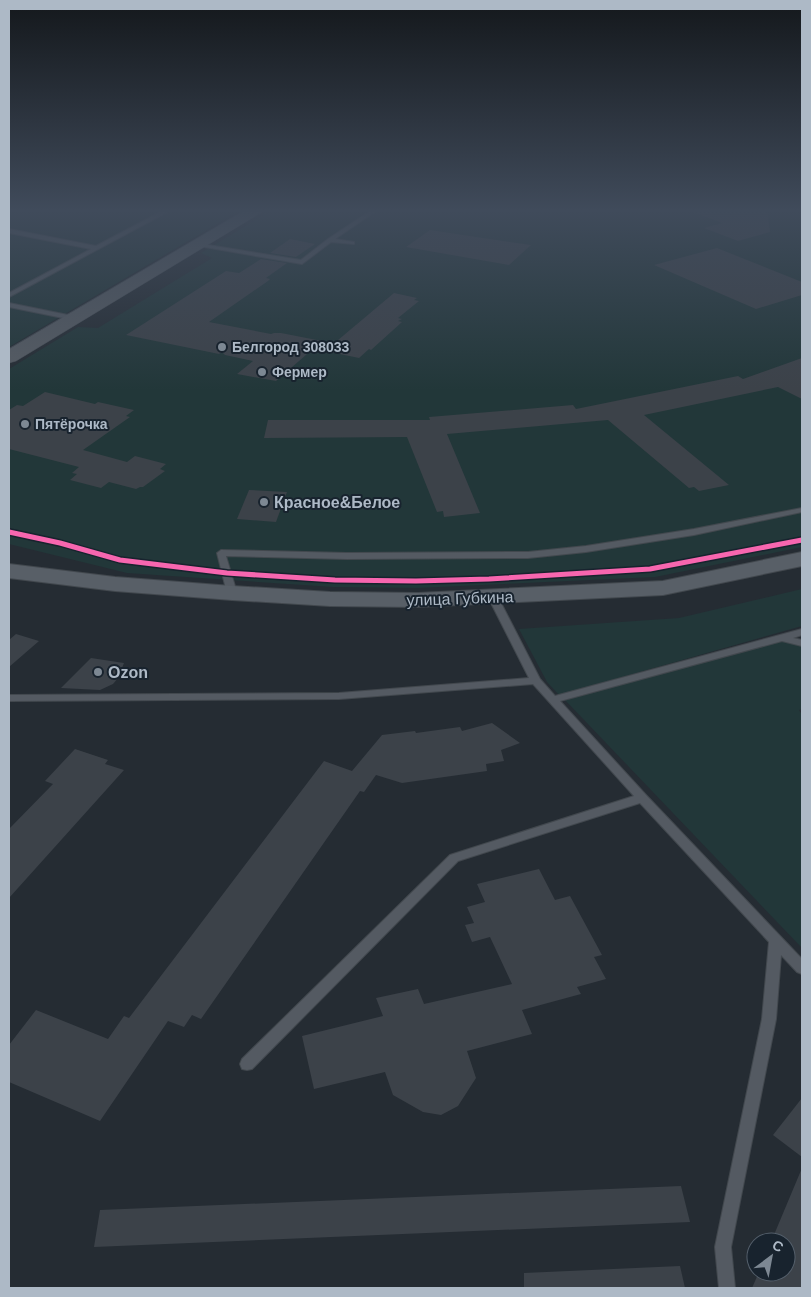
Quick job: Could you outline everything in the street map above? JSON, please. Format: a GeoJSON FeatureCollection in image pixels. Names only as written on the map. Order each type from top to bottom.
{"type":"FeatureCollection","features":[{"type":"Feature","properties":{"kind":"main road"},"geometry":{"type":"LineString","coordinates":[[9,356],[155,270]]}},
{"type":"Feature","properties":{"kind":"main road","name":"улица Губкина"},"geometry":{"type":"LineString","coordinates":[[9,557],[115,584]]}},
{"type":"Feature","properties":{"kind":"main road","name":"улица Губкина"},"geometry":{"type":"LineString","coordinates":[[9,570],[115,584],[232,593],[330,599],[418,600],[662,588],[802,559]]}},
{"type":"Feature","properties":{"kind":"lane"},"geometry":{"type":"LineString","coordinates":[[9,295],[57,270]]}},
{"type":"Feature","properties":{"kind":"lane"},"geometry":{"type":"LineString","coordinates":[[9,305],[73,318]]}},
{"type":"Feature","properties":{"kind":"lane"},"geometry":{"type":"LineString","coordinates":[[232,593],[221,553],[347,556],[528,555],[586,549],[684,534],[802,510]]}},
{"type":"Feature","properties":{"kind":"lane"},"geometry":{"type":"LineString","coordinates":[[493,597],[536,681],[642,798],[802,968]]}},
{"type":"Feature","properties":{"kind":"lane"},"geometry":{"type":"LineString","coordinates":[[553,700],[802,632]]}},
{"type":"Feature","properties":{"kind":"lane"},"geometry":{"type":"LineString","coordinates":[[782,638],[802,643]]}},
{"type":"Feature","properties":{"kind":"lane"},"geometry":{"type":"LineString","coordinates":[[9,698],[339,696],[536,681]]}},
{"type":"Feature","properties":{"kind":"lane"},"geometry":{"type":"LineString","coordinates":[[247,1064],[454,858],[642,798]]}},
{"type":"Feature","properties":{"kind":"lane"},"geometry":{"type":"LineString","coordinates":[[727,1288],[723,1247],[769,1019],[776,940]]}},
{"type":"Feature","properties":{"kind":"green space"},"geometry":{"type":"Polygon","coordinates":[[[9,270],[140,270],[9,347],[9,270]]]}},
{"type":"Feature","properties":{"kind":"green space"},"geometry":{"type":"Polygon","coordinates":[[[193,270],[802,270],[802,547],[655,577],[417,588],[333,587],[127,573],[9,544],[9,369],[78,327],[98,328],[193,270]]]}},
{"type":"Feature","properties":{"kind":"green space"},"geometry":{"type":"Polygon","coordinates":[[[802,589],[802,626],[559,695],[547,682],[519,629],[679,618],[802,589]]]}},
{"type":"Feature","properties":{"kind":"green space"},"geometry":{"type":"Polygon","coordinates":[[[783,640],[802,646],[802,709],[799,710],[802,715],[802,948],[565,700],[783,640]]]}},
{"type":"Feature","properties":{"kind":"building"},"geometry":{"type":"Polygon","coordinates":[[[244,270],[278,270],[266,278],[270,279],[268,281],[209,322],[271,334],[281,333],[322,341],[276,381],[237,374],[253,361],[225,355],[222,352],[219,354],[126,335],[226,271],[239,273],[244,270]]]}},
{"type":"Feature","properties":{"kind":"building"},"geometry":{"type":"Polygon","coordinates":[[[664,270],[771,270],[802,282],[802,295],[756,309],[664,270]]]}},
{"type":"Feature","properties":{"kind":"building"},"geometry":{"type":"Polygon","coordinates":[[[394,293],[417,298],[414,300],[419,301],[398,318],[402,319],[398,321],[402,322],[371,350],[369,349],[359,358],[325,351],[394,293]]]}},
{"type":"Feature","properties":{"kind":"building"},"geometry":{"type":"Polygon","coordinates":[[[802,358],[802,399],[778,387],[644,415],[729,485],[699,491],[694,487],[689,488],[608,420],[447,434],[480,513],[444,517],[443,511],[437,512],[407,437],[264,438],[268,420],[430,420],[429,417],[573,405],[576,409],[738,376],[743,379],[802,358]]]}},
{"type":"Feature","properties":{"kind":"building"},"geometry":{"type":"Polygon","coordinates":[[[45,392],[95,404],[98,402],[134,410],[126,416],[130,417],[83,450],[127,462],[135,456],[166,464],[160,469],[165,471],[143,487],[136,489],[109,482],[101,488],[70,480],[77,474],[72,473],[79,467],[9,449],[9,410],[17,405],[23,406],[45,392]]]}},
{"type":"Feature","properties":{"kind":"building","name":"Красное&Белое"},"geometry":{"type":"Polygon","coordinates":[[[249,490],[287,492],[276,522],[237,519],[249,490]]]}},
{"type":"Feature","properties":{"kind":"building"},"geometry":{"type":"Polygon","coordinates":[[[16,634],[39,641],[9,667],[9,640],[16,634]]]}},
{"type":"Feature","properties":{"kind":"building"},"geometry":{"type":"Polygon","coordinates":[[[91,658],[124,663],[118,678],[113,684],[100,690],[61,688],[91,658]]]}},
{"type":"Feature","properties":{"kind":"building"},"geometry":{"type":"Polygon","coordinates":[[[492,723],[520,743],[501,750],[504,761],[486,764],[487,771],[402,783],[376,775],[364,792],[360,791],[201,1019],[192,1015],[184,1027],[168,1021],[100,1121],[9,1082],[9,1045],[36,1010],[108,1039],[124,1016],[129,1018],[324,761],[352,771],[382,735],[460,727],[462,731],[492,723]]]}},
{"type":"Feature","properties":{"kind":"building"},"geometry":{"type":"Polygon","coordinates":[[[75,749],[108,760],[105,764],[124,770],[9,898],[9,829],[53,784],[45,781],[75,749]]]}},
{"type":"Feature","properties":{"kind":"building"},"geometry":{"type":"Polygon","coordinates":[[[539,869],[555,900],[570,896],[602,955],[594,957],[606,979],[577,987],[581,994],[522,1010],[532,1034],[467,1051],[476,1078],[458,1106],[441,1115],[423,1112],[393,1095],[385,1072],[314,1089],[302,1036],[383,1016],[376,998],[418,989],[424,1004],[512,984],[490,937],[472,942],[465,925],[474,923],[467,907],[485,902],[477,884],[539,869]]]}},
{"type":"Feature","properties":{"kind":"building"},"geometry":{"type":"Polygon","coordinates":[[[802,1098],[802,1157],[773,1135],[802,1098]]]}},
{"type":"Feature","properties":{"kind":"building"},"geometry":{"type":"Polygon","coordinates":[[[802,1168],[802,1288],[752,1288],[755,1282],[796,1282],[796,1232],[775,1232],[802,1168]]]}},
{"type":"Feature","properties":{"kind":"building"},"geometry":{"type":"Polygon","coordinates":[[[681,1186],[690,1222],[94,1247],[100,1210],[681,1186]]]}},
{"type":"Feature","properties":{"kind":"building"},"geometry":{"type":"Polygon","coordinates":[[[680,1266],[685,1288],[524,1288],[524,1273],[680,1266]]]}},
{"type":"Feature","properties":{"kind":"cycle path"},"geometry":{"type":"LineString","coordinates":[[9,532],[60,543],[120,560],[227,573],[335,580],[416,581],[489,579],[650,569],[802,540]]}},
{"type":"Feature","properties":{"kind":"place","name":"Белгород 308033"},"geometry":{"type":"Point","coordinates":[222,347]}},
{"type":"Feature","properties":{"kind":"place","name":"Фермер"},"geometry":{"type":"Point","coordinates":[262,372]}},
{"type":"Feature","properties":{"kind":"place","name":"Пятёрочка"},"geometry":{"type":"Point","coordinates":[25,424]}},
{"type":"Feature","properties":{"kind":"place","name":"Красное&Белое"},"geometry":{"type":"Point","coordinates":[264,502]}},
{"type":"Feature","properties":{"kind":"place","name":"Ozon"},"geometry":{"type":"Point","coordinates":[98,672]}}]}
